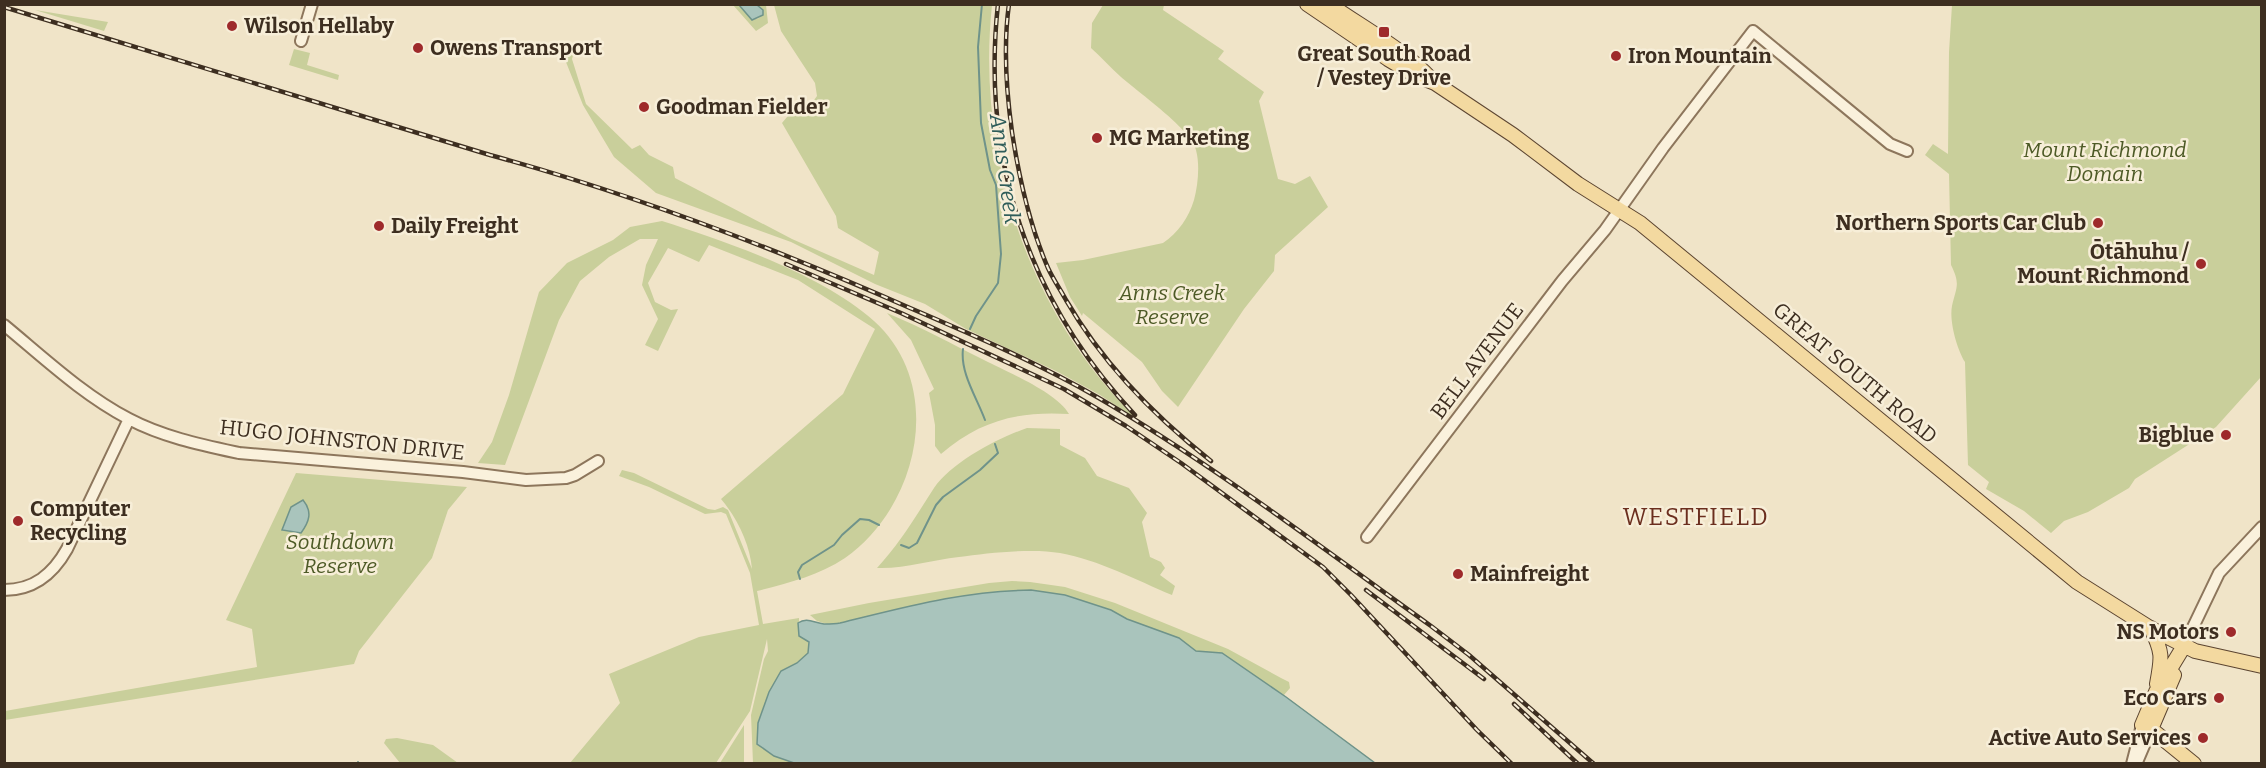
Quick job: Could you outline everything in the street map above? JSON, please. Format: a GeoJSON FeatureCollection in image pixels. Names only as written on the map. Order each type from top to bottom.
{"type":"FeatureCollection","features":[{"type":"Feature","properties":{"kind":"main road","name":"GREAT SOUTH ROAD"},"geometry":{"type":"LineString","coordinates":[[1307,4],[1388,59],[1414,75],[1435,83],[1513,135],[1578,184],[1640,223],[2065,573],[2150,628],[2184,646],[2204,654],[2262,666]]}},
{"type":"Feature","properties":{"kind":"main road","name":"GREAT SOUTH ROAD"},"geometry":{"type":"LineString","coordinates":[[1329,4],[1420,67],[1435,83]]}},
{"type":"Feature","properties":{"kind":"main road"},"geometry":{"type":"LineString","coordinates":[[2150,628],[2160,646],[2161,723],[2171,744]]}},
{"type":"Feature","properties":{"kind":"main road"},"geometry":{"type":"LineString","coordinates":[[2184,646],[2147,727],[2194,764]]}},
{"type":"Feature","properties":{"kind":"street"},"geometry":{"type":"LineString","coordinates":[[301,41],[312,4]]}},
{"type":"Feature","properties":{"kind":"street","name":"BELL AVENUE"},"geometry":{"type":"LineString","coordinates":[[1367,537],[1619,210],[1753,31],[1890,144],[1907,151]]}},
{"type":"Feature","properties":{"kind":"street","name":"HUGO JOHNSTON DRIVE"},"geometry":{"type":"LineString","coordinates":[[4,325],[65,377],[129,419],[203,446],[239,453],[463,472],[526,480],[566,478],[598,460]]}},
{"type":"Feature","properties":{"kind":"street"},"geometry":{"type":"LineString","coordinates":[[4,590],[25,588],[36,583],[55,568],[67,549],[129,419]]}},
{"type":"Feature","properties":{"kind":"street"},"geometry":{"type":"LineString","coordinates":[[2184,646],[2219,573],[2262,527]]}},
{"type":"Feature","properties":{"kind":"street"},"geometry":{"type":"LineString","coordinates":[[2134,764],[2147,727]]}},
{"type":"Feature","properties":{"kind":"green space"},"geometry":{"type":"Polygon","coordinates":[[[733,5],[739,5],[752,20],[759,18],[763,10],[757,5],[766,5],[768,23],[756,31],[733,5]]]}},
{"type":"Feature","properties":{"kind":"green space"},"geometry":{"type":"Polygon","coordinates":[[[774,5],[992,5],[989,62],[993,119],[1002,175],[1018,229],[1039,282],[1067,332],[1099,378],[1138,420],[1100,395],[1058,372],[966,329],[925,304],[875,284],[791,242],[656,193],[614,157],[583,105],[564,57],[575,48],[572,59],[586,104],[632,149],[640,145],[649,155],[673,167],[675,178],[792,239],[874,275],[879,252],[838,228],[836,216],[782,123],[792,111],[809,107],[817,96],[815,83],[781,31],[774,5]]]}},
{"type":"Feature","properties":{"kind":"green space","name":"Anns Creek Reserve"},"geometry":{"type":"Polygon","coordinates":[[[1103,5],[1164,5],[1163,10],[1224,51],[1218,59],[1264,92],[1259,101],[1278,179],[1295,184],[1310,176],[1328,207],[1275,255],[1274,271],[1244,309],[1178,407],[1162,391],[1142,362],[1083,313],[1082,316],[1070,297],[1056,263],[1083,260],[1163,243],[1186,218],[1197,188],[1196,150],[1185,132],[1091,48],[1092,23],[1103,5]]]}},
{"type":"Feature","properties":{"kind":"green space","name":"Mount Richmond Domain"},"geometry":{"type":"Polygon","coordinates":[[[1952,5],[2261,5],[2261,377],[2216,427],[2135,479],[2129,488],[2088,512],[2064,521],[2051,533],[2024,511],[1986,489],[1989,482],[1968,465],[1965,362],[1957,343],[1951,312],[1957,282],[1951,265],[1949,174],[1925,155],[1933,144],[1948,154],[1952,5]]]}},
{"type":"Feature","properties":{"kind":"green space"},"geometry":{"type":"Polygon","coordinates":[[[35,10],[108,22],[104,31],[35,10]]]}},
{"type":"Feature","properties":{"kind":"green space"},"geometry":{"type":"Polygon","coordinates":[[[294,49],[310,53],[307,65],[339,75],[338,80],[289,65],[294,49]]]}},
{"type":"Feature","properties":{"kind":"green space"},"geometry":{"type":"Polygon","coordinates":[[[662,221],[774,262],[829,289],[853,304],[874,321],[896,348],[910,378],[916,411],[914,444],[906,477],[891,508],[870,536],[845,558],[813,574],[757,591],[763,624],[799,618],[799,622],[809,620],[827,624],[817,621],[810,615],[989,583],[1012,581],[1065,587],[1115,603],[1228,649],[1289,682],[1290,688],[1284,695],[1375,763],[753,763],[751,715],[764,659],[768,651],[767,639],[750,711],[716,763],[570,763],[620,703],[609,674],[699,637],[759,625],[750,573],[726,514],[721,512],[705,514],[649,487],[619,476],[622,470],[634,473],[708,509],[715,510],[723,507],[728,510],[752,569],[749,550],[742,532],[732,514],[721,499],[843,394],[875,329],[798,280],[709,245],[699,262],[668,248],[648,283],[655,302],[671,310],[678,309],[658,351],[645,345],[658,319],[642,285],[646,265],[658,239],[640,239],[609,257],[580,281],[559,320],[505,465],[478,463],[492,442],[509,395],[539,292],[567,263],[613,240],[630,227],[662,221]]]}},
{"type":"Feature","properties":{"kind":"green space"},"geometry":{"type":"Polygon","coordinates":[[[887,313],[1031,383],[1054,398],[1069,414],[1033,414],[1001,420],[970,433],[941,454],[935,446],[935,425],[929,393],[934,389],[911,340],[887,313]]]}},
{"type":"Feature","properties":{"kind":"green space"},"geometry":{"type":"Polygon","coordinates":[[[1027,428],[1060,429],[1060,445],[1085,458],[1097,476],[1129,488],[1147,513],[1142,522],[1150,557],[1161,562],[1165,568],[1160,575],[1175,586],[1172,595],[1089,560],[1060,553],[1023,551],[996,553],[877,568],[942,478],[976,452],[1027,428]]]}},
{"type":"Feature","properties":{"kind":"green space","name":"Southdown Reserve"},"geometry":{"type":"Polygon","coordinates":[[[296,473],[467,487],[448,510],[432,558],[359,651],[354,664],[5,720],[5,711],[257,667],[252,629],[226,620],[296,473]]]}},
{"type":"Feature","properties":{"kind":"green space"},"geometry":{"type":"Polygon","coordinates":[[[744,725],[744,763],[720,763],[744,725]]]}},
{"type":"Feature","properties":{"kind":"green space"},"geometry":{"type":"Polygon","coordinates":[[[397,738],[433,745],[458,763],[400,763],[384,743],[386,739],[397,738]]]}},
{"type":"Feature","properties":{"kind":"water"},"geometry":{"type":"Polygon","coordinates":[[[739,5],[757,5],[763,10],[763,15],[752,20],[739,5]]]}},
{"type":"Feature","properties":{"kind":"water"},"geometry":{"type":"Polygon","coordinates":[[[303,500],[309,517],[301,533],[282,530],[291,507],[303,500]]]}},
{"type":"Feature","properties":{"kind":"water"},"geometry":{"type":"Polygon","coordinates":[[[1031,590],[1065,595],[1111,610],[1127,619],[1179,638],[1196,651],[1222,653],[1375,763],[797,764],[774,756],[757,744],[758,723],[769,692],[781,671],[797,663],[808,653],[809,642],[799,636],[798,623],[801,621],[838,623],[981,593],[1031,590]]]}},
{"type":"Feature","properties":{"kind":"waterway","name":"Anns Creek"},"geometry":{"type":"LineString","coordinates":[[970,329],[998,283],[1001,254],[996,185],[990,170],[981,123],[978,47],[982,4]]}},
{"type":"Feature","properties":{"kind":"waterway","name":"Anns Creek"},"geometry":{"type":"LineString","coordinates":[[963,349],[964,367],[985,420]]}},
{"type":"Feature","properties":{"kind":"waterway","name":"Anns Creek"},"geometry":{"type":"LineString","coordinates":[[901,545],[909,548],[917,543],[936,505],[998,453],[995,444]]}},
{"type":"Feature","properties":{"kind":"waterway","name":"Anns Creek"},"geometry":{"type":"LineString","coordinates":[[800,579],[798,572],[802,565],[834,545],[860,519],[879,525]]}},
{"type":"Feature","properties":{"kind":"railway"},"geometry":{"type":"LineString","coordinates":[[998,4],[995,61],[997,118],[1006,172],[1020,225],[1040,276],[1066,324],[1098,371],[1135,415]]}},
{"type":"Feature","properties":{"kind":"railway"},"geometry":{"type":"LineString","coordinates":[[1009,4],[1006,68],[1012,132],[1026,201],[1035,235],[1048,268],[1080,323],[1113,367],[1149,407],[1211,461]]}},
{"type":"Feature","properties":{"kind":"railway"},"geometry":{"type":"LineString","coordinates":[[4,7],[544,170],[650,205],[807,264],[1029,361],[1140,423],[1267,508],[1469,655],[1594,764]]}},
{"type":"Feature","properties":{"kind":"railway"},"geometry":{"type":"LineString","coordinates":[[786,264],[901,313],[1064,389],[1126,426],[1181,463],[1323,567],[1512,764]]}},
{"type":"Feature","properties":{"kind":"railway"},"geometry":{"type":"LineString","coordinates":[[1366,590],[1484,679]]}},
{"type":"Feature","properties":{"kind":"railway"},"geometry":{"type":"LineString","coordinates":[[1514,704],[1578,764]]}},
{"type":"Feature","properties":{"kind":"place","name":"Wilson Hellaby"},"geometry":{"type":"Point","coordinates":[232,26]}},
{"type":"Feature","properties":{"kind":"place","name":"Great South Road / Vestey Drive"},"geometry":{"type":"Point","coordinates":[1384,32]}},
{"type":"Feature","properties":{"kind":"place","name":"Owens Transport"},"geometry":{"type":"Point","coordinates":[418,48]}},
{"type":"Feature","properties":{"kind":"place","name":"Iron Mountain"},"geometry":{"type":"Point","coordinates":[1616,56]}},
{"type":"Feature","properties":{"kind":"place","name":"Goodman Fielder"},"geometry":{"type":"Point","coordinates":[644,107]}},
{"type":"Feature","properties":{"kind":"place","name":"MG Marketing"},"geometry":{"type":"Point","coordinates":[1097,138]}},
{"type":"Feature","properties":{"kind":"place","name":"Northern Sports Car Club"},"geometry":{"type":"Point","coordinates":[2098,223]}},
{"type":"Feature","properties":{"kind":"place","name":"Daily Freight"},"geometry":{"type":"Point","coordinates":[379,226]}},
{"type":"Feature","properties":{"kind":"place","name":"Ōtāhuhu / Mount Richmond"},"geometry":{"type":"Point","coordinates":[2201,264]}},
{"type":"Feature","properties":{"kind":"place","name":"Bigblue"},"geometry":{"type":"Point","coordinates":[2226,435]}},
{"type":"Feature","properties":{"kind":"place","name":"Computer Recycling"},"geometry":{"type":"Point","coordinates":[18,521]}},
{"type":"Feature","properties":{"kind":"place","name":"Mainfreight"},"geometry":{"type":"Point","coordinates":[1458,574]}},
{"type":"Feature","properties":{"kind":"place","name":"NS Motors"},"geometry":{"type":"Point","coordinates":[2231,632]}},
{"type":"Feature","properties":{"kind":"place","name":"Eco Cars"},"geometry":{"type":"Point","coordinates":[2219,698]}},
{"type":"Feature","properties":{"kind":"place","name":"Active Auto Services"},"geometry":{"type":"Point","coordinates":[2203,738]}},
{"type":"Feature","properties":{"kind":"district","name":"WESTFIELD"},"geometry":{"type":"Point","coordinates":[1696,517]}}]}
